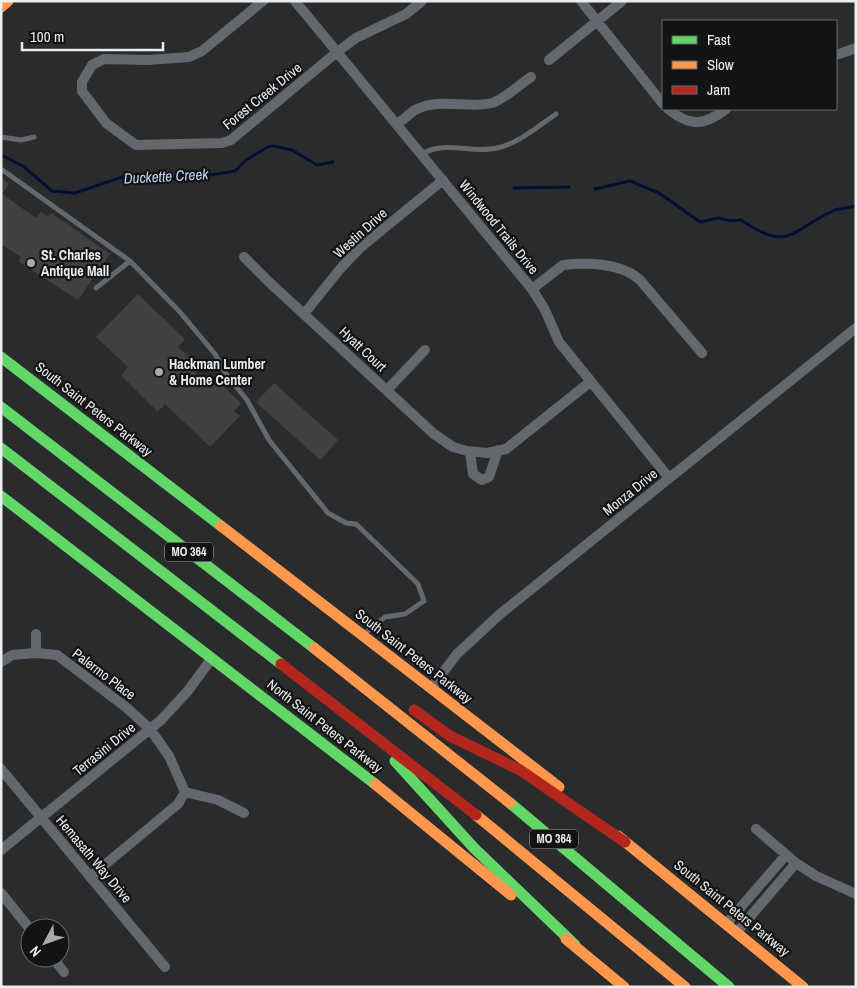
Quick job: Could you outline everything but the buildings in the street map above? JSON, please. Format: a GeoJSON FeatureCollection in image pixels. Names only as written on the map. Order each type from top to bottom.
{"type":"FeatureCollection","features":[{"type":"Feature","properties":{"kind":"main road"},"geometry":{"type":"LineString","coordinates":[[1,7],[8,1]]}},
{"type":"Feature","properties":{"kind":"main road","name":"South Saint Peters Parkway"},"geometry":{"type":"LineString","coordinates":[[1,357],[431,688],[727,923],[803,987]]}},
{"type":"Feature","properties":{"kind":"main road","name":"MO 364"},"geometry":{"type":"LineString","coordinates":[[1,407],[376,695],[486,783],[729,987]]}},
{"type":"Feature","properties":{"kind":"main road","name":"MO 364"},"geometry":{"type":"LineString","coordinates":[[1,448],[532,859],[685,987]]}},
{"type":"Feature","properties":{"kind":"main road","name":"North Saint Peters Parkway"},"geometry":{"type":"LineString","coordinates":[[1,496],[377,784],[624,987]]}},
{"type":"Feature","properties":{"kind":"main road"},"geometry":{"type":"LineString","coordinates":[[376,695],[412,709],[450,736],[520,770],[626,842]]}},
{"type":"Feature","properties":{"kind":"main road"},"geometry":{"type":"LineString","coordinates":[[372,734],[429,801],[503,877],[558,925],[575,945]]}},
{"type":"Feature","properties":{"kind":"street","name":"Forest Creek Drive"},"geometry":{"type":"LineString","coordinates":[[263,1],[202,51],[189,57],[148,60],[104,59],[92,65],[86,72],[82,82],[82,92],[106,123],[136,145],[222,143],[231,140],[259,118],[337,52]]}},
{"type":"Feature","properties":{"kind":"street","name":"Windwood Trails Drive"},"geometry":{"type":"LineString","coordinates":[[295,1],[532,289],[545,310],[560,342],[590,382],[669,478]]}},
{"type":"Feature","properties":{"kind":"street"},"geometry":{"type":"LineString","coordinates":[[337,52],[356,38],[406,14],[422,1]]}},
{"type":"Feature","properties":{"kind":"street"},"geometry":{"type":"LineString","coordinates":[[581,1],[662,103]]}},
{"type":"Feature","properties":{"kind":"street"},"geometry":{"type":"LineString","coordinates":[[549,60],[622,1]]}},
{"type":"Feature","properties":{"kind":"street"},"geometry":{"type":"LineString","coordinates":[[837,55],[856,48]]}},
{"type":"Feature","properties":{"kind":"street"},"geometry":{"type":"LineString","coordinates":[[396,124],[415,110],[440,103],[470,106],[494,102],[531,77]]}},
{"type":"Feature","properties":{"kind":"street"},"geometry":{"type":"LineString","coordinates":[[669,110],[678,117],[692,123],[710,119],[724,110]]}},
{"type":"Feature","properties":{"kind":"street","name":"Westin Drive"},"geometry":{"type":"LineString","coordinates":[[304,314],[340,269],[360,248],[443,180]]}},
{"type":"Feature","properties":{"kind":"street","name":"Hyatt Court"},"geometry":{"type":"LineString","coordinates":[[244,257],[268,282],[434,434],[453,447],[470,452],[487,453],[512,444],[590,382]]}},
{"type":"Feature","properties":{"kind":"street"},"geometry":{"type":"LineString","coordinates":[[532,289],[562,265],[622,268],[640,280],[702,354]]}},
{"type":"Feature","properties":{"kind":"street","name":"Monza Drive"},"geometry":{"type":"LineString","coordinates":[[431,688],[457,654],[499,615],[856,328]]}},
{"type":"Feature","properties":{"kind":"street"},"geometry":{"type":"LineString","coordinates":[[386,390],[424,350]]}},
{"type":"Feature","properties":{"kind":"street"},"geometry":{"type":"LineString","coordinates":[[470,452],[473,474],[482,480],[489,477],[498,450]]}},
{"type":"Feature","properties":{"kind":"street"},"geometry":{"type":"LineString","coordinates":[[36,634],[36,653]]}},
{"type":"Feature","properties":{"kind":"street","name":"Palermo Place"},"geometry":{"type":"LineString","coordinates":[[1,662],[12,655],[36,653],[57,655],[127,708],[150,729],[169,756],[185,792]]}},
{"type":"Feature","properties":{"kind":"street","name":"Terrasini Drive"},"geometry":{"type":"LineString","coordinates":[[1,850],[150,729],[187,692],[212,658]]}},
{"type":"Feature","properties":{"kind":"street","name":"Hemasath Way Drive"},"geometry":{"type":"LineString","coordinates":[[1,769],[165,967]]}},
{"type":"Feature","properties":{"kind":"street"},"geometry":{"type":"LineString","coordinates":[[90,877],[178,804],[185,792],[218,800],[244,813]]}},
{"type":"Feature","properties":{"kind":"street"},"geometry":{"type":"LineString","coordinates":[[756,829],[796,863],[816,876],[856,894]]}},
{"type":"Feature","properties":{"kind":"street"},"geometry":{"type":"LineString","coordinates":[[727,923],[786,855]]}},
{"type":"Feature","properties":{"kind":"street"},"geometry":{"type":"LineString","coordinates":[[737,932],[796,863]]}},
{"type":"Feature","properties":{"kind":"street"},"geometry":{"type":"LineString","coordinates":[[1,893],[21,918]]}},
{"type":"Feature","properties":{"kind":"street"},"geometry":{"type":"LineString","coordinates":[[61,968],[64,972]]}},
{"type":"Feature","properties":{"kind":"lane"},"geometry":{"type":"LineString","coordinates":[[422,154],[439,147],[486,150],[506,146],[556,114]]}},
{"type":"Feature","properties":{"kind":"lane"},"geometry":{"type":"LineString","coordinates":[[1,137],[21,140],[34,137]]}},
{"type":"Feature","properties":{"kind":"lane"},"geometry":{"type":"LineString","coordinates":[[1,169],[130,261],[180,311],[215,354],[226,374],[247,400],[269,440],[328,513],[346,523],[356,524],[418,584],[424,601],[404,614],[385,617],[363,636]]}},
{"type":"Feature","properties":{"kind":"lane"},"geometry":{"type":"LineString","coordinates":[[96,288],[130,261]]}},
{"type":"Feature","properties":{"kind":"waterway","name":"Duckette Creek"},"geometry":{"type":"LineString","coordinates":[[1,155],[23,166],[52,191],[75,193],[128,175],[160,175],[172,179],[185,172],[204,176],[235,171],[246,160],[273,146],[292,150],[317,165],[333,162]]}},
{"type":"Feature","properties":{"kind":"waterway","name":"Duckette Creek"},"geometry":{"type":"LineString","coordinates":[[595,189],[630,181],[659,193],[700,222],[718,218],[731,221],[741,220],[757,230],[780,237],[789,235],[835,210],[856,206]]}},
{"type":"Feature","properties":{"kind":"waterway","name":"Duckette Creek"},"geometry":{"type":"LineString","coordinates":[[514,188],[569,187]]}},
{"type":"Feature","properties":{"kind":"traffic: fast"},"geometry":{"type":"LineString","coordinates":[[1,357],[221,526]]}},
{"type":"Feature","properties":{"kind":"traffic: fast"},"geometry":{"type":"LineString","coordinates":[[1,407],[314,648]]}},
{"type":"Feature","properties":{"kind":"traffic: fast"},"geometry":{"type":"LineString","coordinates":[[1,448],[281,664]]}},
{"type":"Feature","properties":{"kind":"traffic: fast"},"geometry":{"type":"LineString","coordinates":[[1,496],[375,784]]}},
{"type":"Feature","properties":{"kind":"traffic: fast"},"geometry":{"type":"LineString","coordinates":[[395,761],[474,848],[575,945]]}},
{"type":"Feature","properties":{"kind":"traffic: fast"},"geometry":{"type":"LineString","coordinates":[[510,803],[729,987]]}},
{"type":"Feature","properties":{"kind":"traffic: slow"},"geometry":{"type":"LineString","coordinates":[[1,7],[8,1]]}},
{"type":"Feature","properties":{"kind":"traffic: slow"},"geometry":{"type":"LineString","coordinates":[[221,526],[559,787]]}},
{"type":"Feature","properties":{"kind":"traffic: slow"},"geometry":{"type":"LineString","coordinates":[[314,648],[510,803]]}},
{"type":"Feature","properties":{"kind":"traffic: slow"},"geometry":{"type":"LineString","coordinates":[[375,784],[511,895]]}},
{"type":"Feature","properties":{"kind":"traffic: slow"},"geometry":{"type":"LineString","coordinates":[[476,815],[685,987]]}},
{"type":"Feature","properties":{"kind":"traffic: slow"},"geometry":{"type":"LineString","coordinates":[[618,836],[803,987]]}},
{"type":"Feature","properties":{"kind":"traffic: slow"},"geometry":{"type":"LineString","coordinates":[[566,939],[624,987]]}},
{"type":"Feature","properties":{"kind":"traffic: jam"},"geometry":{"type":"LineString","coordinates":[[281,664],[476,815]]}},
{"type":"Feature","properties":{"kind":"traffic: jam"},"geometry":{"type":"LineString","coordinates":[[414,710],[450,736],[520,770],[625,842]]}},
{"type":"Feature","properties":{"kind":"place","name":"St. Charles Antique Mall"},"geometry":{"type":"Point","coordinates":[31,263]}},
{"type":"Feature","properties":{"kind":"place","name":"Hackman Lumber & Home Center"},"geometry":{"type":"Point","coordinates":[159,372]}}]}
